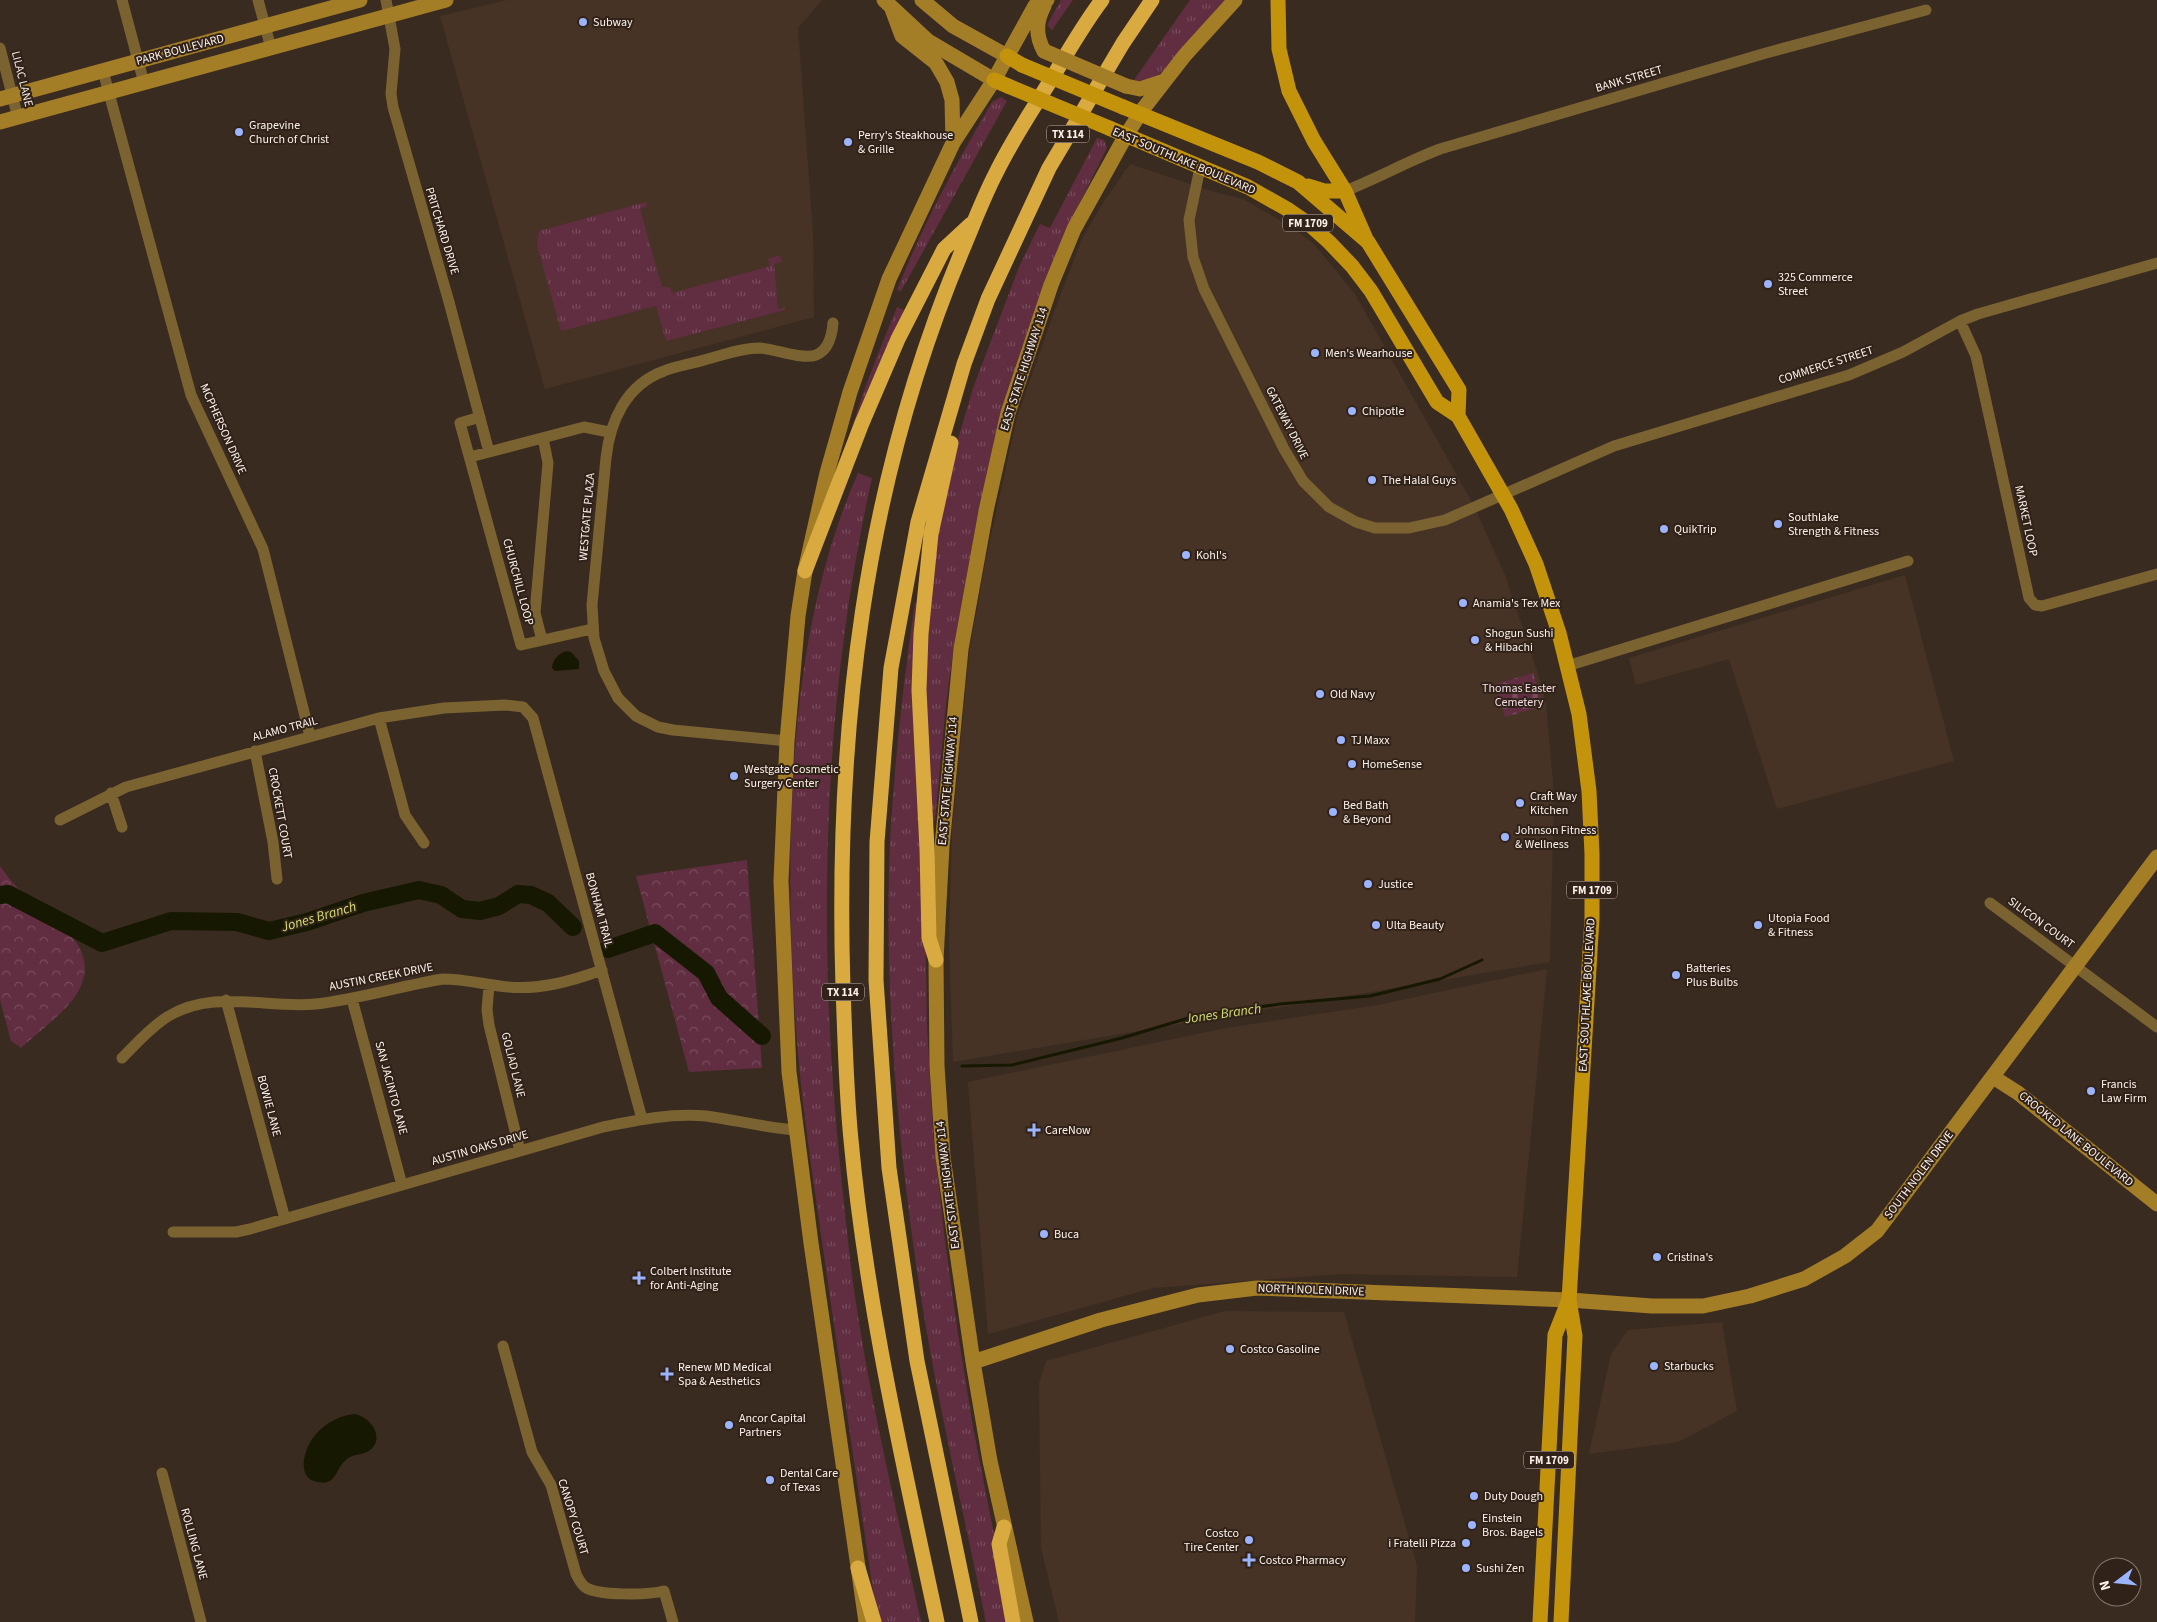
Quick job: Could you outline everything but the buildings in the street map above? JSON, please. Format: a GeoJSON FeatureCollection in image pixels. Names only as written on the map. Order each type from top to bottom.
{"type":"FeatureCollection","features":[{"type":"Feature","properties":{"kind":"highway","name":"TX 114"},"geometry":{"type":"LineString","coordinates":[[937,1622],[874,1319],[859,1202],[846,1076],[841,878],[844,778],[855,664],[864,600],[892,463],[939,306],[996,173],[1021,128],[1102,0]]}},
{"type":"Feature","properties":{"kind":"highway","name":"TX 114"},"geometry":{"type":"LineString","coordinates":[[971,1622],[917,1361],[889,1168],[876,980],[877,842],[891,668],[918,522],[964,364],[988,299],[1049,168],[1123,43],[1152,0]]}},
{"type":"Feature","properties":{"kind":"highway"},"geometry":{"type":"LineString","coordinates":[[805,571],[862,423],[898,339],[944,249],[975,219]]}},
{"type":"Feature","properties":{"kind":"highway"},"geometry":{"type":"LineString","coordinates":[[936,960],[929,938],[928,849],[918,690],[921,634],[931,534],[948,456],[967,384],[989,322],[988,299]]}},
{"type":"Feature","properties":{"kind":"highway"},"geometry":{"type":"LineString","coordinates":[[1004,1527],[999,1544],[1013,1622]]}},
{"type":"Feature","properties":{"kind":"highway"},"geometry":{"type":"LineString","coordinates":[[858,1568],[874,1622]]}},
{"type":"Feature","properties":{"kind":"main road","name":"PARK BOULEVARD"},"geometry":{"type":"LineString","coordinates":[[6,98],[360,0]]}},
{"type":"Feature","properties":{"kind":"main road","name":"PARK BOULEVARD"},"geometry":{"type":"LineString","coordinates":[[0,122],[446,0]]}},
{"type":"Feature","properties":{"kind":"main road"},"geometry":{"type":"LineString","coordinates":[[922,0],[953,26],[1007,56]]}},
{"type":"Feature","properties":{"kind":"main road"},"geometry":{"type":"LineString","coordinates":[[866,1622],[789,1072],[782,881],[787,740],[798,616],[805,571],[827,473],[850,392],[889,279],[953,143],[1001,83],[1007,56],[1035,6],[1047,0]]}},
{"type":"Feature","properties":{"kind":"main road"},"geometry":{"type":"LineString","coordinates":[[1047,0],[1037,19],[1040,43],[1044,50],[1126,86],[1140,88],[1164,81]]}},
{"type":"Feature","properties":{"kind":"main road","name":"EAST STATE HIGHWAY 114"},"geometry":{"type":"LineString","coordinates":[[1026,1622],[1004,1527],[973,1362],[943,1157],[937,1066],[936,960],[942,846],[961,648],[992,484],[1008,413],[1051,285],[1074,229],[1139,115],[1164,81],[1235,0]]}},
{"type":"Feature","properties":{"kind":"main road"},"geometry":{"type":"LineString","coordinates":[[1278,0],[1279,49],[1289,91],[1314,141],[1345,191],[1368,242]]}},
{"type":"Feature","properties":{"kind":"main road"},"geometry":{"type":"LineString","coordinates":[[888,4],[928,42],[1001,83]]}},
{"type":"Feature","properties":{"kind":"main road"},"geometry":{"type":"LineString","coordinates":[[888,4],[902,36],[936,63],[947,82],[952,100],[953,143]]}},
{"type":"Feature","properties":{"kind":"main road","name":"FM 1709"},"geometry":{"type":"LineString","coordinates":[[1007,56],[1022,65],[1139,115]]}},
{"type":"Feature","properties":{"kind":"main road","name":"EAST SOUTHLAKE BOULEVARD"},"geometry":{"type":"LineString","coordinates":[[1001,83],[1109,128],[1125,137],[1248,187],[1288,210],[1310,225],[1329,242],[1352,266],[1371,291],[1437,402],[1458,416],[1502,494],[1536,564],[1560,633],[1579,714],[1589,791],[1592,854],[1592,918],[1569,1300],[1575,1336],[1561,1622]]}},
{"type":"Feature","properties":{"kind":"main road","name":"EAST SOUTHLAKE BOULEVARD"},"geometry":{"type":"LineString","coordinates":[[1139,115],[1258,162],[1298,182],[1368,242],[1459,390],[1458,416]]}},
{"type":"Feature","properties":{"kind":"main road"},"geometry":{"type":"LineString","coordinates":[[1298,182],[1316,190],[1345,191]]}},
{"type":"Feature","properties":{"kind":"main road","name":"SOUTH NOLEN DRIVE"},"geometry":{"type":"LineString","coordinates":[[1569,1300],[1652,1306],[1703,1306],[1750,1296],[1804,1279],[1846,1256],[1877,1231],[2075,964],[2157,857]]}},
{"type":"Feature","properties":{"kind":"main road","name":"CROOKED LANE BOULEVARD"},"geometry":{"type":"LineString","coordinates":[[1993,1077],[2030,1102],[2157,1204]]}},
{"type":"Feature","properties":{"kind":"main road","name":"NORTH NOLEN DRIVE"},"geometry":{"type":"LineString","coordinates":[[973,1362],[1101,1320],[1198,1295],[1256,1288],[1569,1300]]}},
{"type":"Feature","properties":{"kind":"main road","name":"EAST SOUTHLAKE BOULEVARD"},"geometry":{"type":"LineString","coordinates":[[1540,1622],[1555,1335],[1569,1300]]}},
{"type":"Feature","properties":{"kind":"street"},"geometry":{"type":"LineString","coordinates":[[122,0],[144,83]]}},
{"type":"Feature","properties":{"kind":"street"},"geometry":{"type":"LineString","coordinates":[[258,0],[271,48]]}},
{"type":"Feature","properties":{"kind":"street","name":"PRITCHARD DRIVE"},"geometry":{"type":"LineString","coordinates":[[386,0],[395,49],[391,94],[393,108],[449,302],[489,452]]}},
{"type":"Feature","properties":{"kind":"street","name":"BANK STREET"},"geometry":{"type":"LineString","coordinates":[[1345,191],[1440,148],[1753,57],[1926,10]]}},
{"type":"Feature","properties":{"kind":"street","name":"LILAC LANE"},"geometry":{"type":"LineString","coordinates":[[0,48],[6,98],[18,118]]}},
{"type":"Feature","properties":{"kind":"street","name":"MCPHERSON DRIVE"},"geometry":{"type":"LineString","coordinates":[[104,71],[191,396],[263,549],[310,736]]}},
{"type":"Feature","properties":{"kind":"street","name":"GATEWAY DRIVE"},"geometry":{"type":"LineString","coordinates":[[1200,168],[1189,220],[1190,239],[1198,273],[1284,449],[1315,495],[1329,507],[1356,522],[1375,528],[1391,529],[1408,528],[1445,520],[1502,494]]}},
{"type":"Feature","properties":{"kind":"street","name":"COMMERCE STREET"},"geometry":{"type":"LineString","coordinates":[[1502,494],[1614,446],[1848,375],[1903,352],[1960,320],[2157,263]]}},
{"type":"Feature","properties":{"kind":"street","name":"MARKET LOOP"},"geometry":{"type":"LineString","coordinates":[[1960,320],[1976,356],[2029,598],[2035,605],[2042,606],[2157,574]]}},
{"type":"Feature","properties":{"kind":"street","name":"WESTGATE PLAZA"},"geometry":{"type":"LineString","coordinates":[[787,740],[658,727],[636,716],[618,698],[610,685],[598,654],[592,629],[592,605],[609,432],[617,412],[625,400],[643,382],[658,373],[750,349],[767,349],[806,356],[815,355],[827,346],[831,338],[833,323]]}},
{"type":"Feature","properties":{"kind":"street","name":"CHURCHILL LOOP"},"geometry":{"type":"LineString","coordinates":[[480,417],[460,423],[521,645],[592,629]]}},
{"type":"Feature","properties":{"kind":"street"},"geometry":{"type":"LineString","coordinates":[[470,457],[584,427],[609,432]]}},
{"type":"Feature","properties":{"kind":"street"},"geometry":{"type":"LineString","coordinates":[[542,640],[536,613],[548,463],[543,438]]}},
{"type":"Feature","properties":{"kind":"street"},"geometry":{"type":"LineString","coordinates":[[1567,666],[1908,561]]}},
{"type":"Feature","properties":{"kind":"street","name":"ALAMO TRAIL"},"geometry":{"type":"LineString","coordinates":[[60,820],[126,787],[379,718],[444,708],[505,705],[527,709]]}},
{"type":"Feature","properties":{"kind":"street","name":"BONHAM TRAIL"},"geometry":{"type":"LineString","coordinates":[[527,709],[533,718],[642,1119]]}},
{"type":"Feature","properties":{"kind":"street"},"geometry":{"type":"LineString","coordinates":[[379,718],[406,815],[424,843]]}},
{"type":"Feature","properties":{"kind":"street","name":"CROCKETT COURT"},"geometry":{"type":"LineString","coordinates":[[255,751],[273,842],[277,879]]}},
{"type":"Feature","properties":{"kind":"street"},"geometry":{"type":"LineString","coordinates":[[111,793],[122,827]]}},
{"type":"Feature","properties":{"kind":"street","name":"SILICON COURT"},"geometry":{"type":"LineString","coordinates":[[1990,903],[2075,964],[2157,1027]]}},
{"type":"Feature","properties":{"kind":"street","name":"AUSTIN CREEK DRIVE"},"geometry":{"type":"LineString","coordinates":[[122,1058],[154,1026],[168,1016],[205,1002],[226,1000],[313,1004],[352,999],[443,979],[458,979],[489,985],[533,987],[561,982],[602,970]]}},
{"type":"Feature","properties":{"kind":"street","name":"GOLIAD LANE"},"geometry":{"type":"LineString","coordinates":[[489,985],[487,1010],[489,1025],[520,1151]]}},
{"type":"Feature","properties":{"kind":"street","name":"SAN JACINTO LANE"},"geometry":{"type":"LineString","coordinates":[[352,999],[402,1185]]}},
{"type":"Feature","properties":{"kind":"street","name":"BOWIE LANE"},"geometry":{"type":"LineString","coordinates":[[226,1000],[285,1219]]}},
{"type":"Feature","properties":{"kind":"street","name":"AUSTIN OAKS DRIVE"},"geometry":{"type":"LineString","coordinates":[[173,1232],[236,1232],[603,1127],[642,1119],[677,1115],[705,1116],[780,1130],[796,1130]]}},
{"type":"Feature","properties":{"kind":"street","name":"CANOPY COURT"},"geometry":{"type":"LineString","coordinates":[[503,1346],[532,1452],[551,1485],[576,1574],[584,1587],[595,1592],[653,1593],[664,1591],[674,1622]]}},
{"type":"Feature","properties":{"kind":"street","name":"ROLLING LANE"},"geometry":{"type":"LineString","coordinates":[[162,1473],[201,1622]]}},
{"type":"Feature","properties":{"kind":"shaded area"},"geometry":{"type":"Polygon","coordinates":[[[507,0],[822,0],[798,28],[813,233],[814,317],[545,389],[440,16],[507,0]]]}},
{"type":"Feature","properties":{"kind":"shaded area"},"geometry":{"type":"Polygon","coordinates":[[[1130,164],[1211,191],[1243,199],[1291,227],[1314,244],[1355,294],[1473,504],[1505,575],[1546,703],[1554,794],[1550,962],[953,1062],[949,937],[952,829],[969,653],[986,558],[1017,417],[1060,296],[1082,239],[1103,203],[1130,164]]]}},
{"type":"Feature","properties":{"kind":"shaded area"},"geometry":{"type":"Polygon","coordinates":[[[1905,575],[1954,761],[1777,809],[1729,659],[1636,685],[1629,658],[1905,575]]]}},
{"type":"Feature","properties":{"kind":"shaded area"},"geometry":{"type":"Polygon","coordinates":[[[566,651],[571,652],[579,661],[579,669],[555,671],[552,668],[555,659],[566,651]]]}},
{"type":"Feature","properties":{"kind":"shaded area"},"geometry":{"type":"Polygon","coordinates":[[[1547,969],[1517,1277],[1340,1274],[1153,1288],[988,1334],[968,1082],[1226,1028],[1378,1005],[1547,969]]]}},
{"type":"Feature","properties":{"kind":"shaded area"},"geometry":{"type":"Polygon","coordinates":[[[1225,1311],[1344,1312],[1417,1566],[1415,1622],[1059,1622],[1041,1548],[1039,1383],[1046,1361],[1225,1311]]]}},
{"type":"Feature","properties":{"kind":"shaded area"},"geometry":{"type":"Polygon","coordinates":[[[1722,1322],[1737,1411],[1678,1442],[1589,1454],[1611,1354],[1628,1330],[1722,1322]]]}},
{"type":"Feature","properties":{"kind":"shaded area"},"geometry":{"type":"Polygon","coordinates":[[[354,1414],[371,1423],[376,1435],[374,1446],[369,1451],[347,1459],[331,1481],[320,1482],[311,1480],[304,1471],[304,1459],[311,1442],[322,1428],[329,1423],[354,1414]]]}},
{"type":"Feature","properties":{"kind":"green space"},"geometry":{"type":"Polygon","coordinates":[[[1061,0],[1073,0],[1052,30],[1047,25],[1061,0]]]}},
{"type":"Feature","properties":{"kind":"green space"},"geometry":{"type":"Polygon","coordinates":[[[1190,0],[1226,0],[1164,71],[1146,81],[1134,80],[1190,0]]]}},
{"type":"Feature","properties":{"kind":"green space"},"geometry":{"type":"Polygon","coordinates":[[[1001,97],[1007,101],[901,291],[897,290],[929,217],[953,170],[992,102],[1001,97]]]}},
{"type":"Feature","properties":{"kind":"green space"},"geometry":{"type":"Polygon","coordinates":[[[1097,138],[1104,140],[1107,148],[1079,204],[978,513],[953,653],[946,704],[935,821],[931,821],[925,670],[938,529],[951,463],[973,388],[1019,267],[1040,224],[1050,228],[1097,138]]]}},
{"type":"Feature","properties":{"kind":"green space"},"geometry":{"type":"Polygon","coordinates":[[[646,202],[647,206],[640,209],[662,287],[670,287],[672,293],[770,266],[768,259],[780,255],[782,262],[774,264],[778,309],[785,308],[785,310],[666,341],[656,306],[561,331],[537,245],[539,231],[646,202]]]}},
{"type":"Feature","properties":{"kind":"green space"},"geometry":{"type":"Polygon","coordinates":[[[897,307],[904,310],[858,430],[852,428],[867,382],[897,307]]]}},
{"type":"Feature","properties":{"kind":"green space"},"geometry":{"type":"Polygon","coordinates":[[[858,473],[872,478],[855,563],[843,648],[834,734],[827,906],[828,993],[840,1165],[849,1252],[862,1343],[921,1622],[880,1622],[872,1584],[806,1125],[793,982],[790,902],[791,821],[800,702],[805,663],[820,586],[843,510],[858,473]]]}},
{"type":"Feature","properties":{"kind":"green space"},"geometry":{"type":"Polygon","coordinates":[[[915,603],[919,603],[927,1025],[933,1132],[958,1334],[973,1427],[1011,1622],[986,1622],[922,1303],[902,1149],[892,1040],[889,878],[891,824],[898,740],[915,603]]]}},
{"type":"Feature","properties":{"kind":"green space","name":"Thomas Easter Cemetery"},"geometry":{"type":"Polygon","coordinates":[[[1533,673],[1543,706],[1505,717],[1495,684],[1533,673]]]}},
{"type":"Feature","properties":{"kind":"green space"},"geometry":{"type":"Polygon","coordinates":[[[747,860],[762,1068],[689,1072],[636,876],[747,860]]]}},
{"type":"Feature","properties":{"kind":"green space"},"geometry":{"type":"Polygon","coordinates":[[[0,866],[17,887],[71,935],[80,948],[85,963],[83,980],[74,998],[57,1017],[21,1048],[11,1041],[0,1000],[0,866]]]}},
{"type":"Feature","properties":{"kind":"waterway","name":"Jones Branch"},"geometry":{"type":"LineString","coordinates":[[0,895],[8,894],[102,943],[171,921],[237,922],[269,931],[307,922],[363,903],[419,890],[441,895],[462,909],[480,911],[499,906],[518,894],[531,895],[548,903],[573,927]]}},
{"type":"Feature","properties":{"kind":"waterway","name":"Jones Branch"},"geometry":{"type":"LineString","coordinates":[[608,949],[655,933],[706,973],[719,998],[762,1036]]}},
{"type":"Feature","properties":{"kind":"waterway","name":"Jones Branch"},"geometry":{"type":"LineString","coordinates":[[962,1066],[1012,1065],[1122,1038],[1195,1016],[1280,1004],[1370,996],[1440,979],[1482,960]]}},
{"type":"Feature","properties":{"kind":"place","name":"Subway"},"geometry":{"type":"Point","coordinates":[583,22]}},
{"type":"Feature","properties":{"kind":"place","name":"Grapevine Church of Christ"},"geometry":{"type":"Point","coordinates":[239,132]}},
{"type":"Feature","properties":{"kind":"place","name":"Perry's Steakhouse & Grille"},"geometry":{"type":"Point","coordinates":[848,142]}},
{"type":"Feature","properties":{"kind":"place","name":"325 Commerce Street"},"geometry":{"type":"Point","coordinates":[1768,284]}},
{"type":"Feature","properties":{"kind":"place","name":"Men's Wearhouse"},"geometry":{"type":"Point","coordinates":[1315,353]}},
{"type":"Feature","properties":{"kind":"place","name":"Chipotle"},"geometry":{"type":"Point","coordinates":[1352,411]}},
{"type":"Feature","properties":{"kind":"place","name":"The Halal Guys"},"geometry":{"type":"Point","coordinates":[1372,480]}},
{"type":"Feature","properties":{"kind":"place","name":"Southlake Strength & Fitness"},"geometry":{"type":"Point","coordinates":[1778,524]}},
{"type":"Feature","properties":{"kind":"place","name":"QuikTrip"},"geometry":{"type":"Point","coordinates":[1664,529]}},
{"type":"Feature","properties":{"kind":"place","name":"Kohl's"},"geometry":{"type":"Point","coordinates":[1186,555]}},
{"type":"Feature","properties":{"kind":"place","name":"Anamia's Tex Mex"},"geometry":{"type":"Point","coordinates":[1463,603]}},
{"type":"Feature","properties":{"kind":"place","name":"Shogun Sushi & Hibachi"},"geometry":{"type":"Point","coordinates":[1475,640]}},
{"type":"Feature","properties":{"kind":"place","name":"Old Navy"},"geometry":{"type":"Point","coordinates":[1320,694]}},
{"type":"Feature","properties":{"kind":"place","name":"TJ Maxx"},"geometry":{"type":"Point","coordinates":[1341,740]}},
{"type":"Feature","properties":{"kind":"place","name":"HomeSense"},"geometry":{"type":"Point","coordinates":[1352,764]}},
{"type":"Feature","properties":{"kind":"place","name":"Westgate Cosmetic Surgery Center"},"geometry":{"type":"Point","coordinates":[734,776]}},
{"type":"Feature","properties":{"kind":"place","name":"Craft Way Kitchen"},"geometry":{"type":"Point","coordinates":[1520,803]}},
{"type":"Feature","properties":{"kind":"place","name":"Bed Bath & Beyond"},"geometry":{"type":"Point","coordinates":[1333,812]}},
{"type":"Feature","properties":{"kind":"place","name":"Johnson Fitness & Wellness"},"geometry":{"type":"Point","coordinates":[1505,837]}},
{"type":"Feature","properties":{"kind":"place","name":"Justice"},"geometry":{"type":"Point","coordinates":[1368,884]}},
{"type":"Feature","properties":{"kind":"place","name":"Ulta Beauty"},"geometry":{"type":"Point","coordinates":[1376,925]}},
{"type":"Feature","properties":{"kind":"place","name":"Utopia Food & Fitness"},"geometry":{"type":"Point","coordinates":[1758,925]}},
{"type":"Feature","properties":{"kind":"place","name":"Batteries Plus Bulbs"},"geometry":{"type":"Point","coordinates":[1676,975]}},
{"type":"Feature","properties":{"kind":"place","name":"Francis Law Firm"},"geometry":{"type":"Point","coordinates":[2091,1091]}},
{"type":"Feature","properties":{"kind":"place","name":"CareNow"},"geometry":{"type":"Point","coordinates":[1034,1130]}},
{"type":"Feature","properties":{"kind":"place","name":"Buca"},"geometry":{"type":"Point","coordinates":[1044,1234]}},
{"type":"Feature","properties":{"kind":"place","name":"Cristina's"},"geometry":{"type":"Point","coordinates":[1657,1257]}},
{"type":"Feature","properties":{"kind":"place","name":"Colbert Institute for Anti-Aging"},"geometry":{"type":"Point","coordinates":[639,1278]}},
{"type":"Feature","properties":{"kind":"place","name":"Costco Gasoline"},"geometry":{"type":"Point","coordinates":[1230,1349]}},
{"type":"Feature","properties":{"kind":"place","name":"Starbucks"},"geometry":{"type":"Point","coordinates":[1654,1366]}},
{"type":"Feature","properties":{"kind":"place","name":"Renew MD Medical Spa & Aesthetics"},"geometry":{"type":"Point","coordinates":[667,1374]}},
{"type":"Feature","properties":{"kind":"place","name":"Ancor Capital Partners"},"geometry":{"type":"Point","coordinates":[729,1425]}},
{"type":"Feature","properties":{"kind":"place","name":"Dental Care of Texas"},"geometry":{"type":"Point","coordinates":[770,1480]}},
{"type":"Feature","properties":{"kind":"place","name":"Duty Dough"},"geometry":{"type":"Point","coordinates":[1474,1496]}},
{"type":"Feature","properties":{"kind":"place","name":"Einstein Bros. Bagels"},"geometry":{"type":"Point","coordinates":[1472,1525]}},
{"type":"Feature","properties":{"kind":"place","name":"Costco Tire Center"},"geometry":{"type":"Point","coordinates":[1249,1540]}},
{"type":"Feature","properties":{"kind":"place","name":"i Fratelli Pizza"},"geometry":{"type":"Point","coordinates":[1466,1543]}},
{"type":"Feature","properties":{"kind":"place","name":"Costco Pharmacy"},"geometry":{"type":"Point","coordinates":[1249,1560]}},
{"type":"Feature","properties":{"kind":"place","name":"Sushi Zen"},"geometry":{"type":"Point","coordinates":[1466,1568]}}]}
